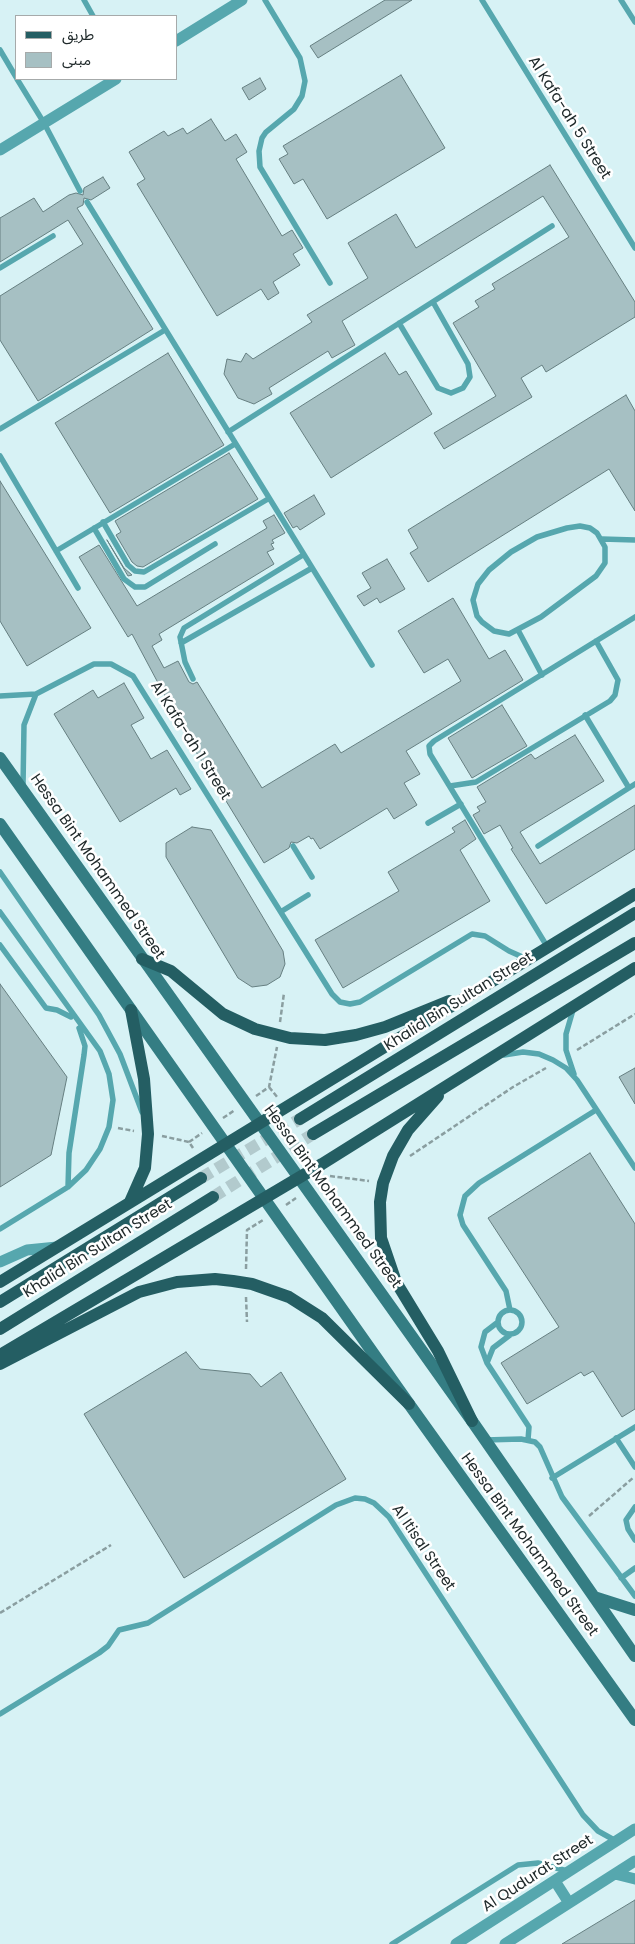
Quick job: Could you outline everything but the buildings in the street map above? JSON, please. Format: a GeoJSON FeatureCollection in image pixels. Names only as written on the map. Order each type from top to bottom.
{"type":"FeatureCollection","features":[{"type":"Feature","properties":{"kind":"main road","name":"Hessa Bint Mohammed Street"},"geometry":{"type":"LineString","coordinates":[[0,758],[472,1421],[635,1656]]}},
{"type":"Feature","properties":{"kind":"main road","name":"Hessa Bint Mohammed Street"},"geometry":{"type":"LineString","coordinates":[[0,824],[409,1404],[635,1720]]}},
{"type":"Feature","properties":{"kind":"main road"},"geometry":{"type":"LineString","coordinates":[[0,1282],[635,894]]}},
{"type":"Feature","properties":{"kind":"main road","name":"Khalid Bin Sultan Street"},"geometry":{"type":"LineString","coordinates":[[300,1119],[635,913]]}},
{"type":"Feature","properties":{"kind":"main road"},"geometry":{"type":"LineString","coordinates":[[313,1134],[635,943]]}},
{"type":"Feature","properties":{"kind":"main road"},"geometry":{"type":"LineString","coordinates":[[142,959],[170,971],[223,1014],[256,1029],[290,1038],[324,1040],[364,1034],[399,1022],[445,1002],[468,996]]}},
{"type":"Feature","properties":{"kind":"main road"},"geometry":{"type":"LineString","coordinates":[[0,1355],[264,1199],[635,968]]}},
{"type":"Feature","properties":{"kind":"main road"},"geometry":{"type":"LineString","coordinates":[[130,1202],[145,1168],[148,1123],[144,1079],[131,1010]]}},
{"type":"Feature","properties":{"kind":"main road"},"geometry":{"type":"LineString","coordinates":[[453,1081],[408,1130],[393,1156],[383,1183],[379,1218],[381,1238],[389,1267],[438,1351],[472,1421]]}},
{"type":"Feature","properties":{"kind":"main road","name":"Khalid Bin Sultan Street"},"geometry":{"type":"LineString","coordinates":[[0,1302],[201,1178]]}},
{"type":"Feature","properties":{"kind":"main road","name":"Khalid Bin Sultan Street"},"geometry":{"type":"LineString","coordinates":[[0,1329],[213,1197]]}},
{"type":"Feature","properties":{"kind":"main road"},"geometry":{"type":"LineString","coordinates":[[0,1364],[139,1292],[196,1280],[245,1283],[289,1297],[322,1318],[409,1404]]}},
{"type":"Feature","properties":{"kind":"main road"},"geometry":{"type":"LineString","coordinates":[[594,1597],[635,1610]]}},
{"type":"Feature","properties":{"kind":"street"},"geometry":{"type":"LineString","coordinates":[[178,40],[242,0]]}},
{"type":"Feature","properties":{"kind":"street"},"geometry":{"type":"LineString","coordinates":[[0,150],[114,80]]}},
{"type":"Feature","properties":{"kind":"street"},"geometry":{"type":"LineString","coordinates":[[0,1262],[27,1250],[57,1247]]}},
{"type":"Feature","properties":{"kind":"street","name":"Al Qudurat Street"},"geometry":{"type":"LineString","coordinates":[[456,1944],[635,1829]]}},
{"type":"Feature","properties":{"kind":"street"},"geometry":{"type":"LineString","coordinates":[[505,1944],[635,1861]]}},
{"type":"Feature","properties":{"kind":"street"},"geometry":{"type":"LineString","coordinates":[[615,1874],[635,1879]]}},
{"type":"Feature","properties":{"kind":"street"},"geometry":{"type":"LineString","coordinates":[[555,1880],[569,1903]]}},
{"type":"Feature","properties":{"kind":"lane"},"geometry":{"type":"LineString","coordinates":[[84,0],[93,15]]}},
{"type":"Feature","properties":{"kind":"lane"},"geometry":{"type":"LineString","coordinates":[[265,0],[300,58],[305,81],[302,96],[294,109],[266,132],[262,138],[259,151],[260,167],[330,283]]}},
{"type":"Feature","properties":{"kind":"lane","name":"Al Kafa-ah 5 Street"},"geometry":{"type":"LineString","coordinates":[[482,0],[635,248]]}},
{"type":"Feature","properties":{"kind":"lane"},"geometry":{"type":"LineString","coordinates":[[621,0],[635,22]]}},
{"type":"Feature","properties":{"kind":"lane"},"geometry":{"type":"LineString","coordinates":[[0,50],[15,75]]}},
{"type":"Feature","properties":{"kind":"lane"},"geometry":{"type":"LineString","coordinates":[[18,80],[44,123],[80,191]]}},
{"type":"Feature","properties":{"kind":"lane"},"geometry":{"type":"LineString","coordinates":[[86,202],[268,499],[372,664]]}},
{"type":"Feature","properties":{"kind":"lane"},"geometry":{"type":"LineString","coordinates":[[228,432],[552,226]]}},
{"type":"Feature","properties":{"kind":"lane"},"geometry":{"type":"LineString","coordinates":[[0,268],[53,236]]}},
{"type":"Feature","properties":{"kind":"lane"},"geometry":{"type":"LineString","coordinates":[[399,323],[438,388],[450,392],[463,388],[470,377],[468,364],[433,302]]}},
{"type":"Feature","properties":{"kind":"lane"},"geometry":{"type":"LineString","coordinates":[[0,429],[165,330]]}},
{"type":"Feature","properties":{"kind":"lane"},"geometry":{"type":"LineString","coordinates":[[56,551],[235,444]]}},
{"type":"Feature","properties":{"kind":"lane"},"geometry":{"type":"LineString","coordinates":[[0,456],[78,588]]}},
{"type":"Feature","properties":{"kind":"lane"},"geometry":{"type":"LineString","coordinates":[[103,522],[128,565],[135,571],[144,572],[268,499]]}},
{"type":"Feature","properties":{"kind":"lane"},"geometry":{"type":"LineString","coordinates":[[580,526],[590,528],[602,540],[606,555],[601,570],[564,601],[518,630],[509,634],[487,628],[477,616],[473,600],[478,584],[483,577],[511,552],[552,531],[580,526]]}},
{"type":"Feature","properties":{"kind":"lane"},"geometry":{"type":"LineString","coordinates":[[94,528],[124,579],[135,587],[145,586],[215,544]]}},
{"type":"Feature","properties":{"kind":"lane"},"geometry":{"type":"LineString","coordinates":[[602,540],[635,540]]}},
{"type":"Feature","properties":{"kind":"lane"},"geometry":{"type":"LineString","coordinates":[[193,679],[185,662],[181,643],[181,632],[184,628],[303,555]]}},
{"type":"Feature","properties":{"kind":"lane"},"geometry":{"type":"LineString","coordinates":[[181,643],[312,568]]}},
{"type":"Feature","properties":{"kind":"lane"},"geometry":{"type":"LineString","coordinates":[[548,948],[430,754],[431,743],[635,618]]}},
{"type":"Feature","properties":{"kind":"lane"},"geometry":{"type":"LineString","coordinates":[[518,630],[542,675]]}},
{"type":"Feature","properties":{"kind":"lane"},"geometry":{"type":"LineString","coordinates":[[450,786],[476,782],[610,701],[618,688],[616,673],[596,641]]}},
{"type":"Feature","properties":{"kind":"lane","name":"Al Kafa-ah 1 Street"},"geometry":{"type":"LineString","coordinates":[[0,696],[36,694],[94,664],[111,664],[133,676],[282,911],[332,994],[345,1004],[360,1002],[472,934],[485,936],[509,952],[529,959]]}},
{"type":"Feature","properties":{"kind":"lane"},"geometry":{"type":"LineString","coordinates":[[24,792],[22,736],[26,714],[36,694]]}},
{"type":"Feature","properties":{"kind":"lane"},"geometry":{"type":"LineString","coordinates":[[585,715],[629,788]]}},
{"type":"Feature","properties":{"kind":"lane"},"geometry":{"type":"LineString","coordinates":[[538,846],[635,784]]}},
{"type":"Feature","properties":{"kind":"lane"},"geometry":{"type":"LineString","coordinates":[[428,823],[461,804]]}},
{"type":"Feature","properties":{"kind":"lane"},"geometry":{"type":"LineString","coordinates":[[293,846],[312,877]]}},
{"type":"Feature","properties":{"kind":"lane"},"geometry":{"type":"LineString","coordinates":[[0,872],[99,1015],[120,1054],[148,1123]]}},
{"type":"Feature","properties":{"kind":"lane"},"geometry":{"type":"LineString","coordinates":[[282,911],[308,895]]}},
{"type":"Feature","properties":{"kind":"lane"},"geometry":{"type":"LineString","coordinates":[[0,912],[100,1052],[112,1086],[113,1100],[110,1127],[100,1149],[86,1170],[68,1187],[0,1229]]}},
{"type":"Feature","properties":{"kind":"lane"},"geometry":{"type":"LineString","coordinates":[[0,945],[46,1008],[57,1010],[76,1020],[85,1046],[69,1152],[68,1187]]}},
{"type":"Feature","properties":{"kind":"lane"},"geometry":{"type":"LineString","coordinates":[[576,1004],[566,1034],[568,1056],[577,1080],[635,1168]]}},
{"type":"Feature","properties":{"kind":"lane"},"geometry":{"type":"LineString","coordinates":[[491,1057],[523,1052],[539,1054],[557,1062],[577,1080]]}},
{"type":"Feature","properties":{"kind":"lane"},"geometry":{"type":"LineString","coordinates":[[510,1310],[506,1291],[462,1225],[460,1216],[465,1196],[479,1183],[596,1110]]}},
{"type":"Feature","properties":{"kind":"lane"},"geometry":{"type":"LineString","coordinates":[[510,1310],[502,1314],[498,1322],[491,1326],[481,1339],[480,1347],[487,1363],[529,1427],[528,1440]]}},
{"type":"Feature","properties":{"kind":"lane"},"geometry":{"type":"LineString","coordinates":[[487,1363],[493,1348],[519,1331],[523,1322],[519,1314],[510,1310]]}},
{"type":"Feature","properties":{"kind":"lane"},"geometry":{"type":"LineString","coordinates":[[498,1322],[502,1332],[511,1335]]}},
{"type":"Feature","properties":{"kind":"lane"},"geometry":{"type":"LineString","coordinates":[[552,1478],[635,1427]]}},
{"type":"Feature","properties":{"kind":"lane"},"geometry":{"type":"LineString","coordinates":[[616,1438],[635,1467]]}},
{"type":"Feature","properties":{"kind":"lane"},"geometry":{"type":"LineString","coordinates":[[485,1440],[528,1440],[535,1442],[545,1452],[552,1478],[562,1497],[635,1596]]}},
{"type":"Feature","properties":{"kind":"lane","name":"Al Itisal Street"},"geometry":{"type":"LineString","coordinates":[[0,1714],[99,1653],[108,1646],[119,1630],[148,1622],[340,1503],[355,1498],[374,1503],[388,1517],[582,1815],[598,1831],[617,1841]]}},
{"type":"Feature","properties":{"kind":"lane"},"geometry":{"type":"LineString","coordinates":[[635,1507],[626,1520],[628,1529],[635,1540]]}},
{"type":"Feature","properties":{"kind":"lane"},"geometry":{"type":"LineString","coordinates":[[621,1578],[635,1568]]}},
{"type":"Feature","properties":{"kind":"lane"},"geometry":{"type":"LineString","coordinates":[[392,1944],[518,1865],[538,1862],[569,1872]]}},
{"type":"Feature","properties":{"kind":"path"},"geometry":{"type":"LineString","coordinates":[[568,1056],[635,1014]]}},
{"type":"Feature","properties":{"kind":"path"},"geometry":{"type":"LineString","coordinates":[[405,1160],[513,1087],[557,1062]]}},
{"type":"Feature","properties":{"kind":"path"},"geometry":{"type":"LineString","coordinates":[[188,1142],[269,1087]]}},
{"type":"Feature","properties":{"kind":"path"},"geometry":{"type":"LineString","coordinates":[[247,1322],[245,1283],[247,1230],[331,1176],[383,1183]]}},
{"type":"Feature","properties":{"kind":"path"},"geometry":{"type":"LineString","coordinates":[[580,1523],[635,1476]]}},
{"type":"Feature","properties":{"kind":"path"},"geometry":{"type":"LineString","coordinates":[[0,1613],[111,1545]]}},
{"type":"Feature","properties":{"kind":"tunnel"},"geometry":{"type":"LineString","coordinates":[[201,1178],[300,1119]]}},
{"type":"Feature","properties":{"kind":"tunnel"},"geometry":{"type":"LineString","coordinates":[[213,1197],[313,1134]]}}]}
